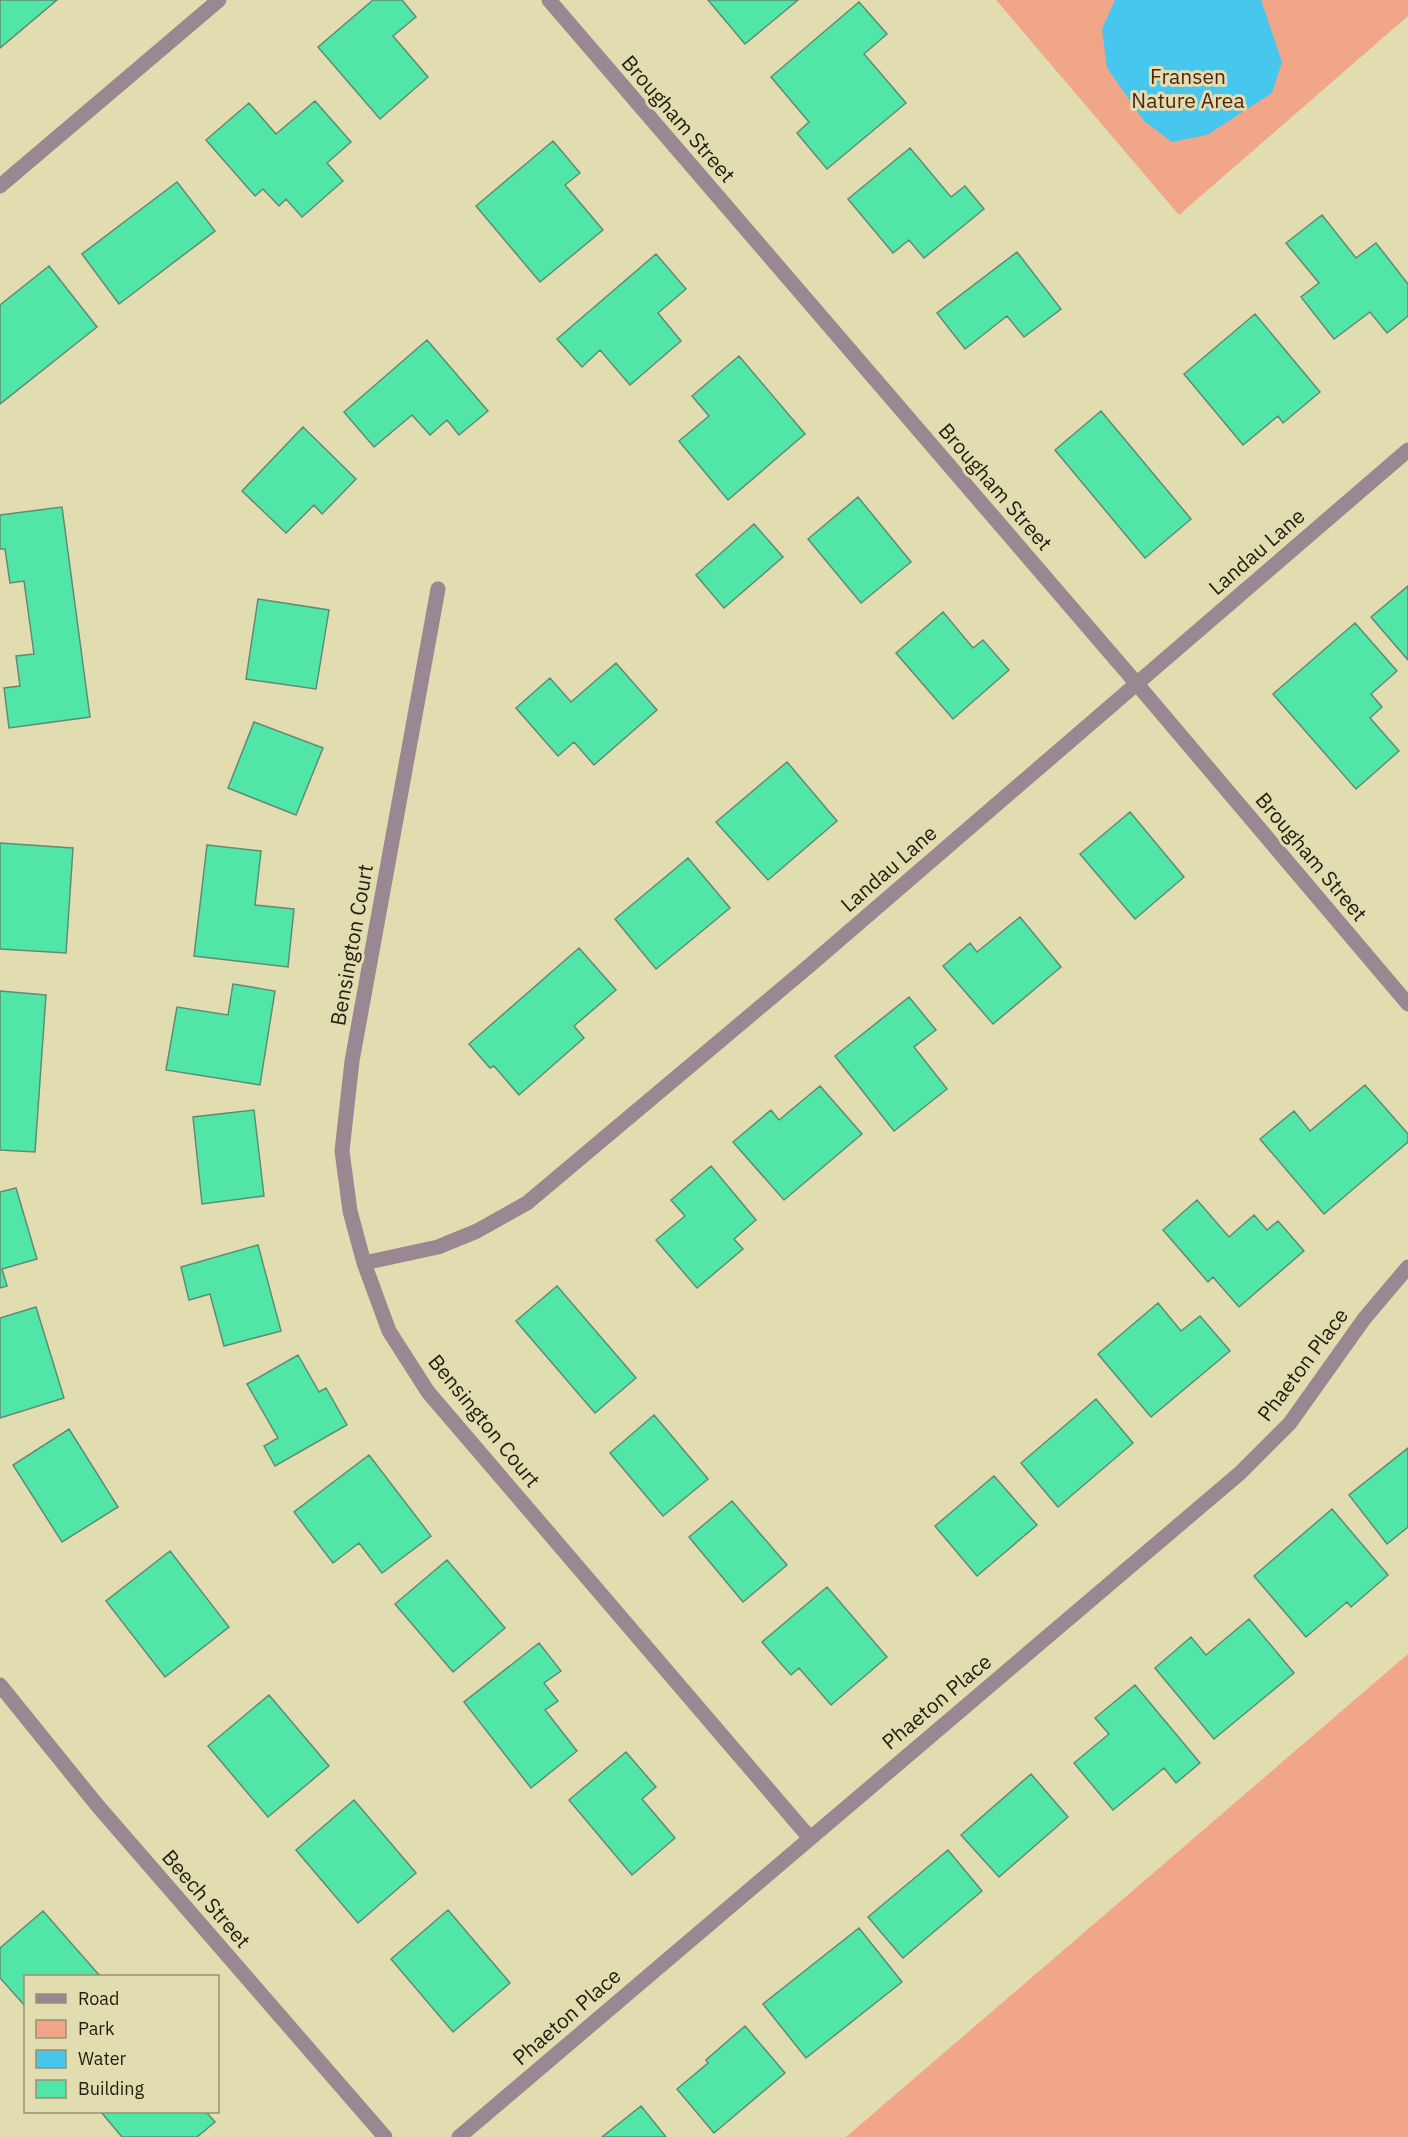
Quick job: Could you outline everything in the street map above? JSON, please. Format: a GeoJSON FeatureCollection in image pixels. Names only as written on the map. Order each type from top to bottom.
{"type":"FeatureCollection","features":[{"type":"Feature","properties":{"kind":"street"},"geometry":{"type":"LineString","coordinates":[[0,186],[219,0]]}},
{"type":"Feature","properties":{"kind":"street","name":"Brougham Street"},"geometry":{"type":"LineString","coordinates":[[549,0],[1137,684],[1408,1004]]}},
{"type":"Feature","properties":{"kind":"street","name":"Landau Lane"},"geometry":{"type":"LineString","coordinates":[[364,1263],[438,1247],[477,1231],[526,1203],[809,966],[1408,450]]}},
{"type":"Feature","properties":{"kind":"street","name":"Bensington Court"},"geometry":{"type":"LineString","coordinates":[[438,589],[351,1061],[342,1151],[350,1211],[364,1263],[389,1331],[428,1392],[809,1837]]}},
{"type":"Feature","properties":{"kind":"street","name":"Phaeton Place"},"geometry":{"type":"LineString","coordinates":[[459,2137],[809,1837],[1240,1473],[1290,1423],[1364,1319],[1408,1267]]}},
{"type":"Feature","properties":{"kind":"street","name":"Beech Street"},"geometry":{"type":"LineString","coordinates":[[0,1685],[97,1805],[385,2137]]}},
{"type":"Feature","properties":{"kind":"green space","name":"Fransen Nature Area"},"geometry":{"type":"Polygon","coordinates":[[[996,0],[1408,0],[1408,16],[1179,215],[996,0]]]}},
{"type":"Feature","properties":{"kind":"green space"},"geometry":{"type":"Polygon","coordinates":[[[1408,1654],[1408,2137],[846,2137],[1408,1654]]]}},
{"type":"Feature","properties":{"kind":"water"},"geometry":{"type":"Polygon","coordinates":[[[1115,0],[1261,0],[1282,62],[1272,93],[1207,135],[1172,142],[1144,121],[1107,68],[1102,29],[1115,0]]]}},
{"type":"Feature","properties":{"kind":"building"},"geometry":{"type":"Polygon","coordinates":[[[0,0],[57,0],[0,48],[0,0]]]}},
{"type":"Feature","properties":{"kind":"building"},"geometry":{"type":"Polygon","coordinates":[[[373,0],[402,0],[416,17],[393,36],[428,77],[380,119],[318,47],[373,0]]]}},
{"type":"Feature","properties":{"kind":"building"},"geometry":{"type":"Polygon","coordinates":[[[708,0],[798,0],[745,44],[708,0]]]}},
{"type":"Feature","properties":{"kind":"building"},"geometry":{"type":"Polygon","coordinates":[[[859,2],[887,34],[864,54],[906,103],[827,169],[797,133],[809,122],[771,77],[859,2]]]}},
{"type":"Feature","properties":{"kind":"building"},"geometry":{"type":"Polygon","coordinates":[[[315,101],[351,142],[327,163],[343,181],[302,217],[286,199],[279,206],[263,189],[255,196],[206,140],[249,103],[276,134],[315,101]]]}},
{"type":"Feature","properties":{"kind":"building"},"geometry":{"type":"Polygon","coordinates":[[[553,141],[580,173],[565,185],[603,230],[540,282],[476,206],[553,141]]]}},
{"type":"Feature","properties":{"kind":"building"},"geometry":{"type":"Polygon","coordinates":[[[910,148],[951,197],[965,186],[984,209],[924,258],[909,240],[893,253],[848,199],[910,148]]]}},
{"type":"Feature","properties":{"kind":"building"},"geometry":{"type":"Polygon","coordinates":[[[177,182],[215,231],[119,304],[82,254],[177,182]]]}},
{"type":"Feature","properties":{"kind":"building"},"geometry":{"type":"Polygon","coordinates":[[[1322,215],[1356,258],[1376,243],[1408,284],[1408,316],[1387,333],[1370,312],[1334,339],[1301,297],[1319,283],[1286,243],[1322,215]]]}},
{"type":"Feature","properties":{"kind":"building"},"geometry":{"type":"Polygon","coordinates":[[[1017,252],[1061,309],[1024,337],[1007,316],[965,349],[937,313],[1017,252]]]}},
{"type":"Feature","properties":{"kind":"building"},"geometry":{"type":"Polygon","coordinates":[[[656,254],[686,289],[658,313],[681,341],[630,385],[600,350],[582,367],[557,339],[656,254]]]}},
{"type":"Feature","properties":{"kind":"building"},"geometry":{"type":"Polygon","coordinates":[[[49,266],[97,327],[0,404],[0,305],[49,266]]]}},
{"type":"Feature","properties":{"kind":"building"},"geometry":{"type":"Polygon","coordinates":[[[1255,314],[1320,392],[1283,423],[1278,416],[1243,445],[1184,374],[1255,314]]]}},
{"type":"Feature","properties":{"kind":"building"},"geometry":{"type":"Polygon","coordinates":[[[427,340],[488,411],[459,435],[447,420],[430,435],[412,415],[374,447],[344,412],[427,340]]]}},
{"type":"Feature","properties":{"kind":"building"},"geometry":{"type":"Polygon","coordinates":[[[739,356],[805,434],[728,500],[679,441],[709,416],[692,396],[739,356]]]}},
{"type":"Feature","properties":{"kind":"building"},"geometry":{"type":"Polygon","coordinates":[[[1101,411],[1191,519],[1145,558],[1055,450],[1101,411]]]}},
{"type":"Feature","properties":{"kind":"building"},"geometry":{"type":"Polygon","coordinates":[[[303,427],[356,479],[322,514],[314,505],[286,533],[242,491],[303,427]]]}},
{"type":"Feature","properties":{"kind":"building"},"geometry":{"type":"Polygon","coordinates":[[[858,497],[911,562],[861,603],[808,539],[858,497]]]}},
{"type":"Feature","properties":{"kind":"building"},"geometry":{"type":"Polygon","coordinates":[[[62,507],[90,717],[9,728],[4,688],[20,686],[16,656],[34,654],[24,581],[10,583],[5,549],[0,549],[0,515],[62,507]]]}},
{"type":"Feature","properties":{"kind":"building"},"geometry":{"type":"Polygon","coordinates":[[[754,524],[783,557],[724,608],[696,575],[754,524]]]}},
{"type":"Feature","properties":{"kind":"building"},"geometry":{"type":"Polygon","coordinates":[[[1408,586],[1408,660],[1371,617],[1408,586]]]}},
{"type":"Feature","properties":{"kind":"building"},"geometry":{"type":"Polygon","coordinates":[[[258,599],[329,610],[316,689],[246,679],[258,599]]]}},
{"type":"Feature","properties":{"kind":"building"},"geometry":{"type":"Polygon","coordinates":[[[943,612],[973,648],[983,640],[1009,670],[953,719],[896,653],[943,612]]]}},
{"type":"Feature","properties":{"kind":"building"},"geometry":{"type":"Polygon","coordinates":[[[1355,623],[1397,671],[1371,694],[1382,707],[1370,718],[1399,751],[1356,789],[1273,694],[1355,623]]]}},
{"type":"Feature","properties":{"kind":"building"},"geometry":{"type":"Polygon","coordinates":[[[616,663],[657,710],[594,765],[574,742],[558,756],[516,708],[550,678],[571,702],[616,663]]]}},
{"type":"Feature","properties":{"kind":"building"},"geometry":{"type":"Polygon","coordinates":[[[254,722],[323,748],[296,815],[228,788],[254,722]]]}},
{"type":"Feature","properties":{"kind":"building"},"geometry":{"type":"Polygon","coordinates":[[[787,762],[837,821],[768,880],[716,822],[787,762]]]}},
{"type":"Feature","properties":{"kind":"building"},"geometry":{"type":"Polygon","coordinates":[[[1130,812],[1184,877],[1135,919],[1080,854],[1130,812]]]}},
{"type":"Feature","properties":{"kind":"building"},"geometry":{"type":"Polygon","coordinates":[[[0,843],[73,848],[66,953],[0,949],[0,843]]]}},
{"type":"Feature","properties":{"kind":"building"},"geometry":{"type":"Polygon","coordinates":[[[207,845],[261,851],[255,905],[294,909],[288,967],[194,956],[207,845]]]}},
{"type":"Feature","properties":{"kind":"building"},"geometry":{"type":"Polygon","coordinates":[[[688,858],[730,908],[656,969],[615,919],[688,858]]]}},
{"type":"Feature","properties":{"kind":"building"},"geometry":{"type":"Polygon","coordinates":[[[1020,917],[1061,967],[993,1024],[943,966],[970,943],[977,952],[1020,917]]]}},
{"type":"Feature","properties":{"kind":"building"},"geometry":{"type":"Polygon","coordinates":[[[579,948],[616,990],[574,1026],[584,1038],[519,1095],[494,1066],[490,1068],[469,1044],[579,948]]]}},
{"type":"Feature","properties":{"kind":"building"},"geometry":{"type":"Polygon","coordinates":[[[233,984],[275,991],[260,1085],[166,1070],[177,1007],[228,1015],[233,984]]]}},
{"type":"Feature","properties":{"kind":"building"},"geometry":{"type":"Polygon","coordinates":[[[0,991],[46,995],[35,1152],[0,1150],[0,991]]]}},
{"type":"Feature","properties":{"kind":"building"},"geometry":{"type":"Polygon","coordinates":[[[909,997],[936,1030],[914,1047],[947,1089],[894,1131],[835,1056],[909,997]]]}},
{"type":"Feature","properties":{"kind":"building"},"geometry":{"type":"Polygon","coordinates":[[[1365,1085],[1408,1134],[1408,1142],[1324,1214],[1260,1139],[1294,1111],[1310,1131],[1365,1085]]]}},
{"type":"Feature","properties":{"kind":"building"},"geometry":{"type":"Polygon","coordinates":[[[820,1086],[862,1134],[784,1200],[733,1142],[771,1110],[779,1120],[820,1086]]]}},
{"type":"Feature","properties":{"kind":"building"},"geometry":{"type":"Polygon","coordinates":[[[254,1110],[264,1196],[202,1204],[193,1117],[254,1110]]]}},
{"type":"Feature","properties":{"kind":"building"},"geometry":{"type":"Polygon","coordinates":[[[711,1166],[756,1220],[734,1239],[743,1249],[697,1288],[656,1240],[685,1216],[671,1200],[711,1166]]]}},
{"type":"Feature","properties":{"kind":"building"},"geometry":{"type":"Polygon","coordinates":[[[16,1188],[37,1259],[2,1269],[7,1286],[0,1288],[0,1192],[16,1188]]]}},
{"type":"Feature","properties":{"kind":"building"},"geometry":{"type":"Polygon","coordinates":[[[1197,1200],[1229,1237],[1254,1215],[1267,1230],[1278,1221],[1304,1251],[1239,1307],[1213,1277],[1208,1282],[1163,1230],[1197,1200]]]}},
{"type":"Feature","properties":{"kind":"building"},"geometry":{"type":"Polygon","coordinates":[[[258,1245],[281,1331],[224,1346],[210,1294],[189,1300],[181,1267],[258,1245]]]}},
{"type":"Feature","properties":{"kind":"building"},"geometry":{"type":"Polygon","coordinates":[[[557,1286],[636,1378],[595,1413],[516,1321],[557,1286]]]}},
{"type":"Feature","properties":{"kind":"building"},"geometry":{"type":"Polygon","coordinates":[[[1158,1303],[1181,1331],[1200,1316],[1230,1351],[1151,1417],[1098,1354],[1158,1303]]]}},
{"type":"Feature","properties":{"kind":"building"},"geometry":{"type":"Polygon","coordinates":[[[36,1307],[64,1398],[0,1418],[0,1318],[36,1307]]]}},
{"type":"Feature","properties":{"kind":"building"},"geometry":{"type":"Polygon","coordinates":[[[298,1355],[319,1392],[326,1388],[347,1425],[275,1466],[264,1446],[278,1438],[247,1384],[298,1355]]]}},
{"type":"Feature","properties":{"kind":"building"},"geometry":{"type":"Polygon","coordinates":[[[1096,1399],[1133,1443],[1058,1507],[1021,1463],[1096,1399]]]}},
{"type":"Feature","properties":{"kind":"building"},"geometry":{"type":"Polygon","coordinates":[[[654,1415],[708,1479],[663,1516],[610,1453],[654,1415]]]}},
{"type":"Feature","properties":{"kind":"building"},"geometry":{"type":"Polygon","coordinates":[[[69,1429],[118,1507],[62,1542],[13,1465],[69,1429]]]}},
{"type":"Feature","properties":{"kind":"building"},"geometry":{"type":"Polygon","coordinates":[[[1408,1448],[1408,1527],[1387,1544],[1349,1495],[1408,1448]]]}},
{"type":"Feature","properties":{"kind":"building"},"geometry":{"type":"Polygon","coordinates":[[[369,1455],[431,1536],[382,1573],[359,1543],[333,1563],[294,1512],[369,1455]]]}},
{"type":"Feature","properties":{"kind":"building"},"geometry":{"type":"Polygon","coordinates":[[[994,1476],[1037,1525],[977,1576],[935,1526],[994,1476]]]}},
{"type":"Feature","properties":{"kind":"building"},"geometry":{"type":"Polygon","coordinates":[[[732,1501],[787,1565],[743,1602],[689,1537],[732,1501]]]}},
{"type":"Feature","properties":{"kind":"building"},"geometry":{"type":"Polygon","coordinates":[[[1332,1509],[1388,1575],[1351,1607],[1347,1602],[1306,1637],[1254,1576],[1332,1509]]]}},
{"type":"Feature","properties":{"kind":"building"},"geometry":{"type":"Polygon","coordinates":[[[170,1551],[229,1627],[165,1677],[106,1601],[170,1551]]]}},
{"type":"Feature","properties":{"kind":"building"},"geometry":{"type":"Polygon","coordinates":[[[447,1560],[505,1628],[453,1672],[395,1604],[447,1560]]]}},
{"type":"Feature","properties":{"kind":"building"},"geometry":{"type":"Polygon","coordinates":[[[827,1587],[887,1657],[831,1705],[799,1668],[791,1675],[762,1642],[827,1587]]]}},
{"type":"Feature","properties":{"kind":"building"},"geometry":{"type":"Polygon","coordinates":[[[1249,1619],[1294,1673],[1214,1739],[1155,1668],[1191,1637],[1206,1655],[1249,1619]]]}},
{"type":"Feature","properties":{"kind":"building"},"geometry":{"type":"Polygon","coordinates":[[[539,1643],[561,1671],[544,1683],[558,1701],[545,1710],[577,1751],[531,1788],[464,1702],[539,1643]]]}},
{"type":"Feature","properties":{"kind":"building"},"geometry":{"type":"Polygon","coordinates":[[[1135,1685],[1200,1763],[1176,1783],[1164,1768],[1113,1810],[1074,1763],[1109,1734],[1095,1718],[1135,1685]]]}},
{"type":"Feature","properties":{"kind":"building"},"geometry":{"type":"Polygon","coordinates":[[[269,1695],[329,1766],[268,1817],[208,1746],[269,1695]]]}},
{"type":"Feature","properties":{"kind":"building"},"geometry":{"type":"Polygon","coordinates":[[[626,1752],[656,1787],[642,1799],[675,1838],[632,1875],[569,1800],[626,1752]]]}},
{"type":"Feature","properties":{"kind":"building"},"geometry":{"type":"Polygon","coordinates":[[[1031,1774],[1068,1817],[999,1877],[961,1835],[1031,1774]]]}},
{"type":"Feature","properties":{"kind":"building"},"geometry":{"type":"Polygon","coordinates":[[[354,1800],[416,1873],[358,1923],[296,1850],[354,1800]]]}},
{"type":"Feature","properties":{"kind":"building"},"geometry":{"type":"Polygon","coordinates":[[[948,1850],[982,1891],[903,1958],[868,1917],[948,1850]]]}},
{"type":"Feature","properties":{"kind":"building"},"geometry":{"type":"Polygon","coordinates":[[[448,1910],[510,1983],[453,2032],[391,1959],[448,1910]]]}},
{"type":"Feature","properties":{"kind":"building"},"geometry":{"type":"Polygon","coordinates":[[[43,1911],[99,1975],[24,1975],[24,2005],[0,1978],[0,1948],[43,1911]]]}},
{"type":"Feature","properties":{"kind":"building"},"geometry":{"type":"Polygon","coordinates":[[[859,1928],[902,1982],[806,2058],[763,2004],[859,1928]]]}},
{"type":"Feature","properties":{"kind":"building"},"geometry":{"type":"Polygon","coordinates":[[[745,2026],[785,2073],[714,2133],[677,2089],[708,2063],[706,2060],[745,2026]]]}},
{"type":"Feature","properties":{"kind":"building"},"geometry":{"type":"Polygon","coordinates":[[[641,2106],[666,2137],[602,2137],[641,2106]]]}},
{"type":"Feature","properties":{"kind":"building"},"geometry":{"type":"Polygon","coordinates":[[[102,2113],[207,2113],[215,2122],[197,2137],[122,2137],[102,2113]]]}}]}
